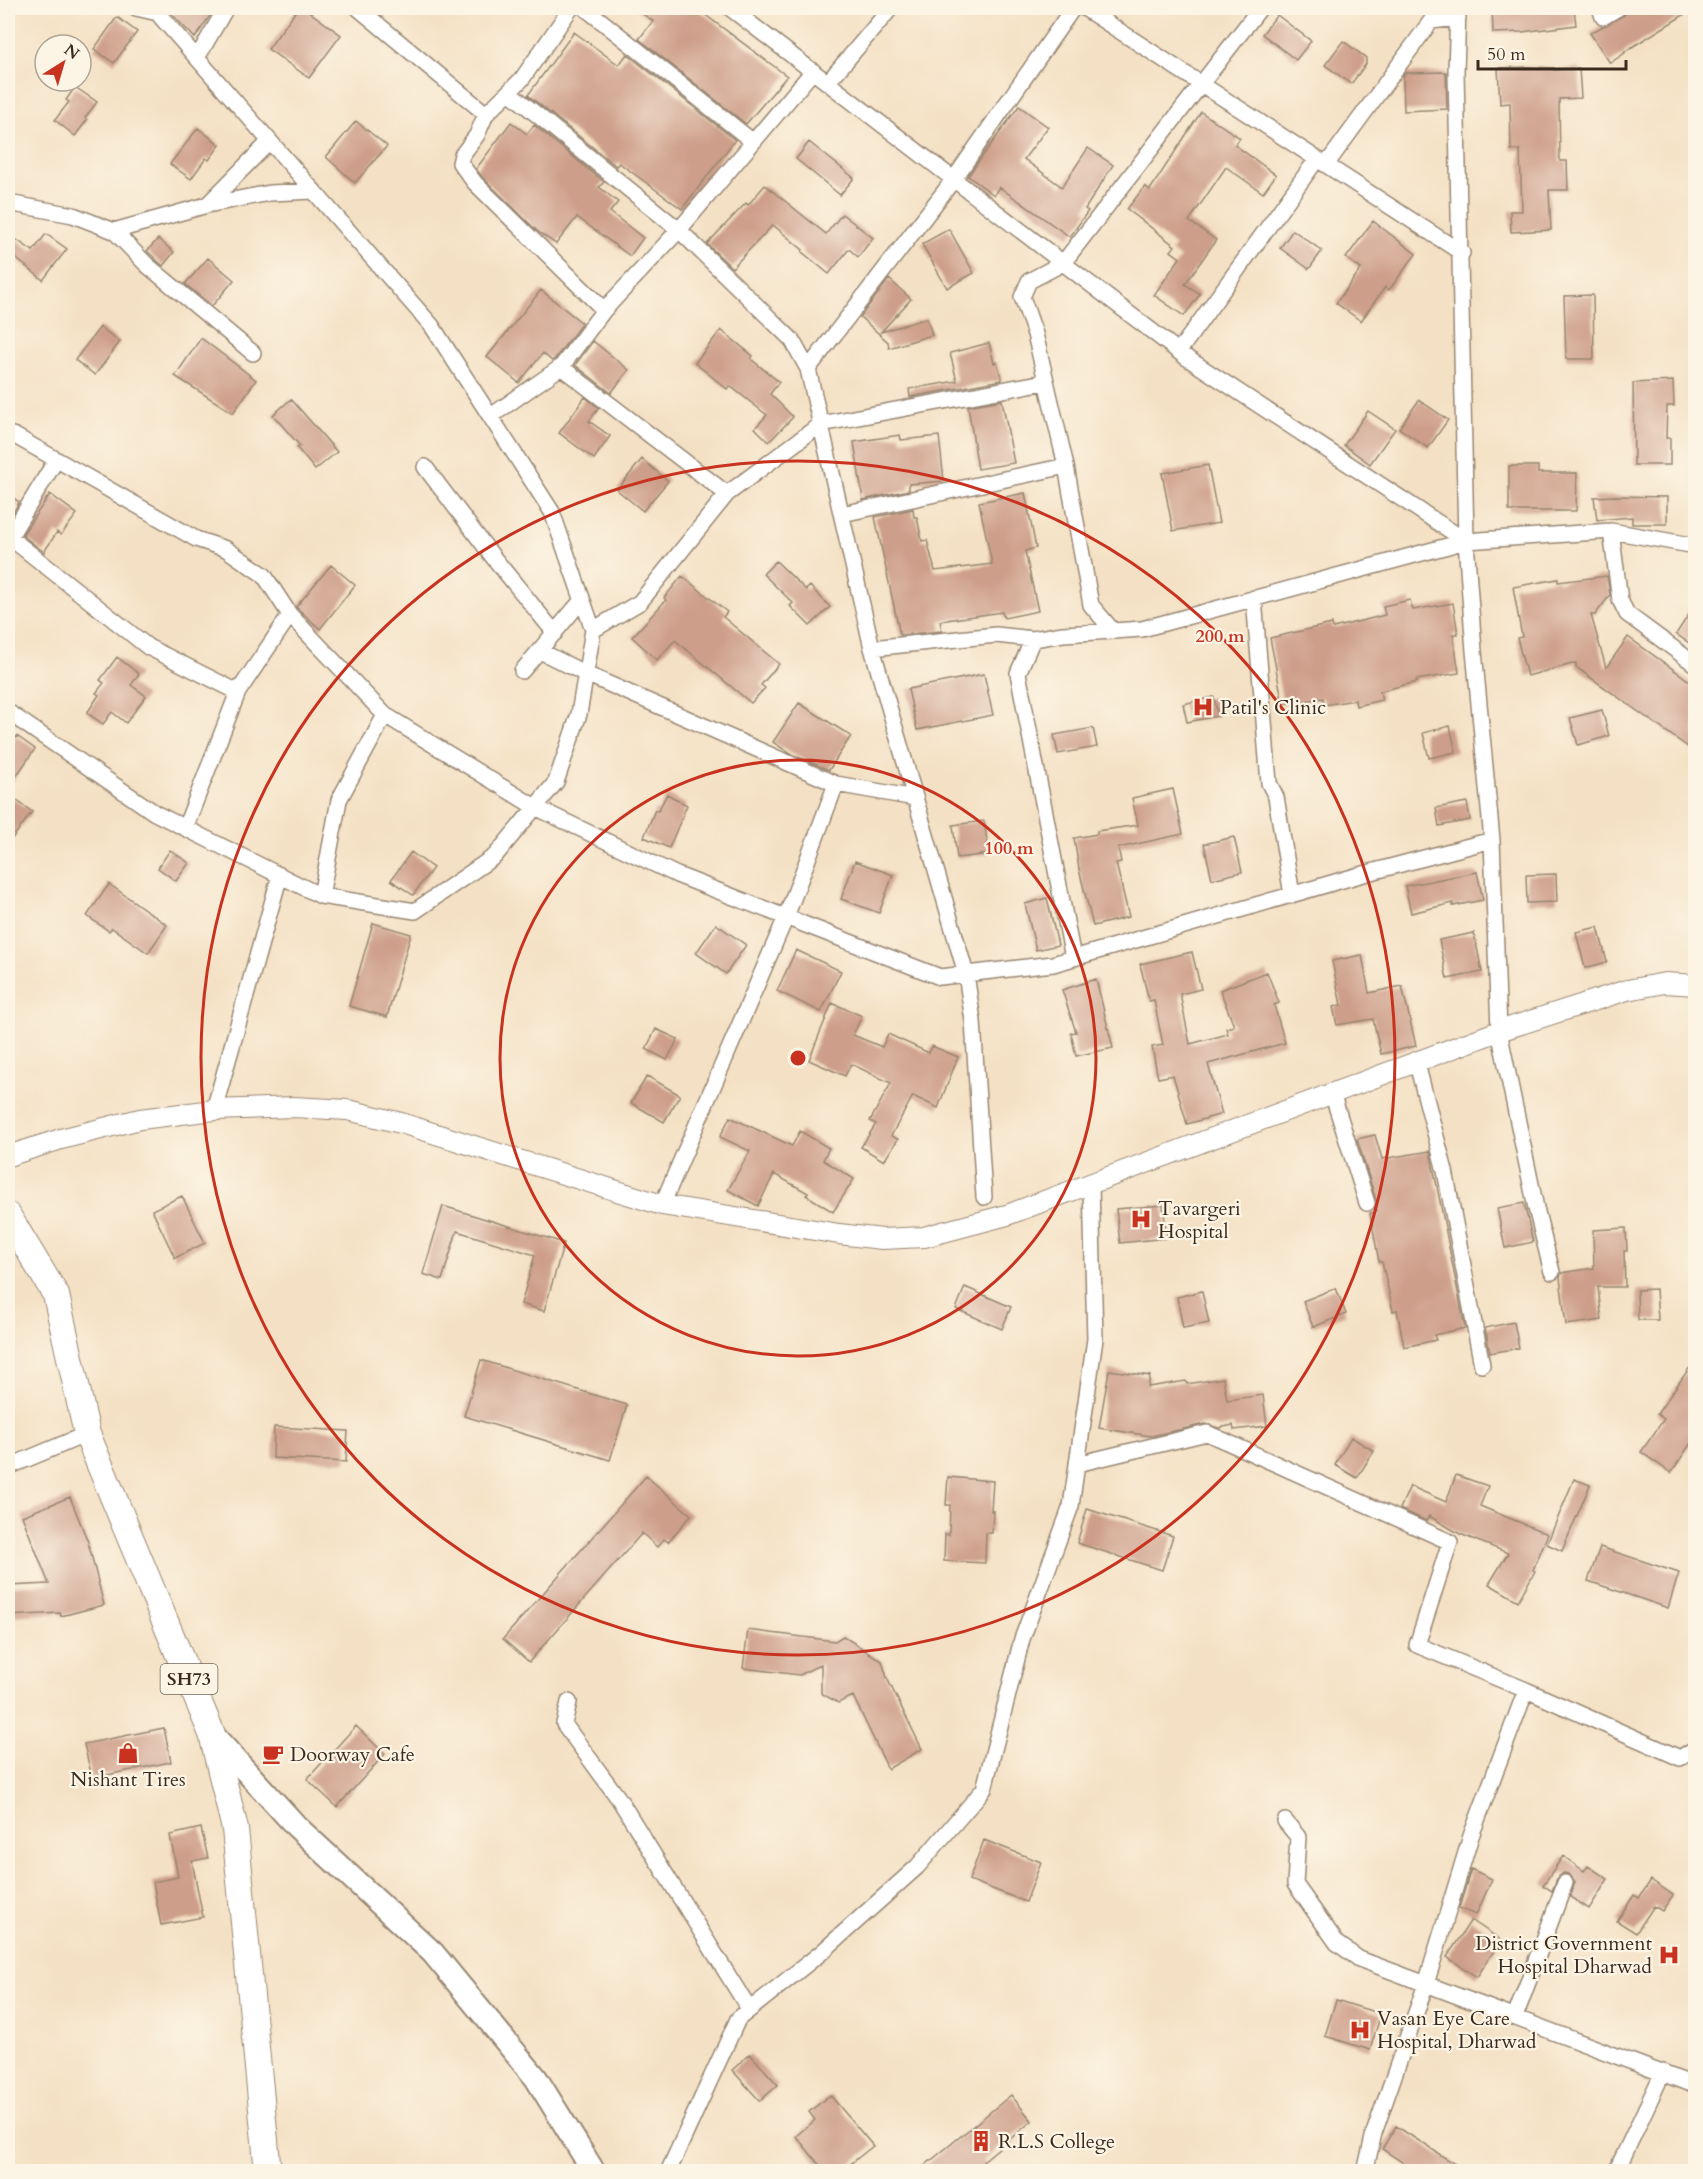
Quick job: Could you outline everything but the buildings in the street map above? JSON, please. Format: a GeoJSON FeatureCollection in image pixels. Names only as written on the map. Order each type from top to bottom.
{"type":"FeatureCollection","features":[{"type":"Feature","properties":{"kind":"main road","name":"SH73"},"geometry":{"type":"LineString","coordinates":[[8,1216],[56,1294],[87,1434],[212,1734],[235,1829],[268,2172]]}},
{"type":"Feature","properties":{"kind":"main road"},"geometry":{"type":"LineString","coordinates":[[212,1734],[297,1827],[433,1953],[536,2078],[594,2172]]}},
{"type":"Feature","properties":{"kind":"street"},"geometry":{"type":"LineString","coordinates":[[8,712],[155,813],[321,896],[415,911],[495,856],[556,782],[579,714],[593,630],[552,512],[432,326],[155,10],[136,8]]}},
{"type":"Feature","properties":{"kind":"street"},"geometry":{"type":"LineString","coordinates":[[197,58],[226,8]]}},
{"type":"Feature","properties":{"kind":"street"},"geometry":{"type":"LineString","coordinates":[[358,8],[486,114]]}},
{"type":"Feature","properties":{"kind":"street"},"geometry":{"type":"LineString","coordinates":[[572,8],[522,79],[486,114],[477,135],[462,155],[460,163],[475,183],[604,310]]}},
{"type":"Feature","properties":{"kind":"street"},"geometry":{"type":"LineString","coordinates":[[585,8],[752,141]]}},
{"type":"Feature","properties":{"kind":"street"},"geometry":{"type":"LineString","coordinates":[[730,8],[1179,351],[1466,541]]}},
{"type":"Feature","properties":{"kind":"street"},"geometry":{"type":"LineString","coordinates":[[828,82],[891,8]]}},
{"type":"Feature","properties":{"kind":"street"},"geometry":{"type":"LineString","coordinates":[[808,369],[954,179],[1073,8]]}},
{"type":"Feature","properties":{"kind":"street"},"geometry":{"type":"LineString","coordinates":[[1084,8],[1462,253]]}},
{"type":"Feature","properties":{"kind":"street"},"geometry":{"type":"LineString","coordinates":[[1113,631],[1091,605],[1066,466],[1035,334],[1022,297],[1029,281],[1063,262],[1260,8]]}},
{"type":"Feature","properties":{"kind":"street"},"geometry":{"type":"LineString","coordinates":[[1600,8],[1603,17],[1618,8]]}},
{"type":"Feature","properties":{"kind":"street"},"geometry":{"type":"LineString","coordinates":[[1179,351],[1431,21],[1458,13],[1456,72],[1462,253],[1466,541],[1492,840],[1499,1032],[1536,1208],[1552,1272]]}},
{"type":"Feature","properties":{"kind":"street"},"geometry":{"type":"LineString","coordinates":[[491,416],[561,367],[604,310],[679,230],[813,71]]}},
{"type":"Feature","properties":{"kind":"street"},"geometry":{"type":"LineString","coordinates":[[509,92],[679,230],[792,340],[808,369],[872,648],[966,974],[973,1022],[984,1197]]}},
{"type":"Feature","properties":{"kind":"street"},"geometry":{"type":"LineString","coordinates":[[207,205],[270,141]]}},
{"type":"Feature","properties":{"kind":"street"},"geometry":{"type":"LineString","coordinates":[[114,231],[207,205],[270,193],[314,191]]}},
{"type":"Feature","properties":{"kind":"street"},"geometry":{"type":"LineString","coordinates":[[8,203],[73,215],[114,231],[147,265],[253,353]]}},
{"type":"Feature","properties":{"kind":"street"},"geometry":{"type":"LineString","coordinates":[[561,367],[727,494]]}},
{"type":"Feature","properties":{"kind":"street"},"geometry":{"type":"LineString","coordinates":[[593,630],[640,602],[727,494],[821,424],[1045,382]]}},
{"type":"Feature","properties":{"kind":"street"},"geometry":{"type":"LineString","coordinates":[[8,434],[196,539],[226,549],[264,575],[290,615],[385,715],[535,807],[676,875],[940,977],[1053,964],[1492,840]]}},
{"type":"Feature","properties":{"kind":"street"},"geometry":{"type":"LineString","coordinates":[[56,460],[8,537],[148,647],[238,692]]}},
{"type":"Feature","properties":{"kind":"street"},"geometry":{"type":"LineString","coordinates":[[842,514],[1066,466]]}},
{"type":"Feature","properties":{"kind":"street"},"geometry":{"type":"LineString","coordinates":[[425,467],[493,557],[555,633]]}},
{"type":"Feature","properties":{"kind":"street"},"geometry":{"type":"LineString","coordinates":[[1611,531],[1620,600],[1627,614],[1695,665]]}},
{"type":"Feature","properties":{"kind":"street"},"geometry":{"type":"LineString","coordinates":[[872,648],[996,635],[1033,639],[1063,634],[1142,629],[1466,541],[1611,531],[1695,546]]}},
{"type":"Feature","properties":{"kind":"street"},"geometry":{"type":"LineString","coordinates":[[1254,598],[1269,783],[1276,797],[1292,895]]}},
{"type":"Feature","properties":{"kind":"street"},"geometry":{"type":"LineString","coordinates":[[522,671],[582,600]]}},
{"type":"Feature","properties":{"kind":"street"},"geometry":{"type":"LineString","coordinates":[[185,828],[238,692],[290,615]]}},
{"type":"Feature","properties":{"kind":"street"},"geometry":{"type":"LineString","coordinates":[[1033,639],[1018,673],[1073,958]]}},
{"type":"Feature","properties":{"kind":"street"},"geometry":{"type":"LineString","coordinates":[[540,651],[586,674],[836,784],[915,798]]}},
{"type":"Feature","properties":{"kind":"street"},"geometry":{"type":"LineString","coordinates":[[321,896],[339,800],[385,715]]}},
{"type":"Feature","properties":{"kind":"street"},"geometry":{"type":"LineString","coordinates":[[662,1206],[786,917],[836,784]]}},
{"type":"Feature","properties":{"kind":"street"},"geometry":{"type":"LineString","coordinates":[[214,1110],[280,875]]}},
{"type":"Feature","properties":{"kind":"street"},"geometry":{"type":"LineString","coordinates":[[8,1156],[61,1138],[140,1119],[214,1110],[294,1107],[348,1110],[401,1123],[662,1206],[839,1234],[882,1239],[924,1237],[1007,1215],[1499,1032],[1627,990],[1665,983],[1695,985]]}},
{"type":"Feature","properties":{"kind":"street"},"geometry":{"type":"LineString","coordinates":[[1417,1064],[1445,1171],[1482,1365]]}},
{"type":"Feature","properties":{"kind":"street"},"geometry":{"type":"LineString","coordinates":[[1332,1093],[1367,1203]]}},
{"type":"Feature","properties":{"kind":"street"},"geometry":{"type":"LineString","coordinates":[[668,2172],[738,2019],[822,1952],[917,1867],[984,1790],[1022,1639],[1071,1506],[1095,1339],[1091,1185]]}},
{"type":"Feature","properties":{"kind":"street"},"geometry":{"type":"LineString","coordinates":[[1077,1464],[1207,1433],[1450,1542],[1417,1645],[1680,1758],[1695,1748]]}},
{"type":"Feature","properties":{"kind":"street"},"geometry":{"type":"LineString","coordinates":[[8,1467],[87,1434]]}},
{"type":"Feature","properties":{"kind":"street"},"geometry":{"type":"LineString","coordinates":[[1365,2172],[1374,2133],[1426,1984],[1471,1836],[1526,1690]]}},
{"type":"Feature","properties":{"kind":"street"},"geometry":{"type":"LineString","coordinates":[[568,1702],[564,1724],[619,1799],[749,2009]]}},
{"type":"Feature","properties":{"kind":"street"},"geometry":{"type":"LineString","coordinates":[[1285,1821],[1298,1837],[1295,1884],[1337,1943],[1359,1959],[1695,2086]]}},
{"type":"Feature","properties":{"kind":"street"},"geometry":{"type":"LineString","coordinates":[[1515,2017],[1565,1883]]}},
{"type":"Feature","properties":{"kind":"street"},"geometry":{"type":"LineString","coordinates":[[1616,2172],[1663,2072]]}},
{"type":"Feature","properties":{"kind":"place","name":"Patil's Clinic"},"geometry":{"type":"Point","coordinates":[1203,707]}},
{"type":"Feature","properties":{"kind":"place","name":"Tavargeri Hospital"},"geometry":{"type":"Point","coordinates":[1141,1219]}},
{"type":"Feature","properties":{"kind":"place","name":"Nishant Tires"},"geometry":{"type":"Point","coordinates":[128,1753]}},
{"type":"Feature","properties":{"kind":"place","name":"Doorway Cafe"},"geometry":{"type":"Point","coordinates":[273,1754]}},
{"type":"Feature","properties":{"kind":"place","name":"District Government Hospital Dharwad"},"geometry":{"type":"Point","coordinates":[1669,1955]}},
{"type":"Feature","properties":{"kind":"place","name":"Vasan Eye Care Hospital, Dharwad"},"geometry":{"type":"Point","coordinates":[1360,2030]}},
{"type":"Feature","properties":{"kind":"place","name":"R.L.S College"},"geometry":{"type":"Point","coordinates":[981,2141]}}]}
